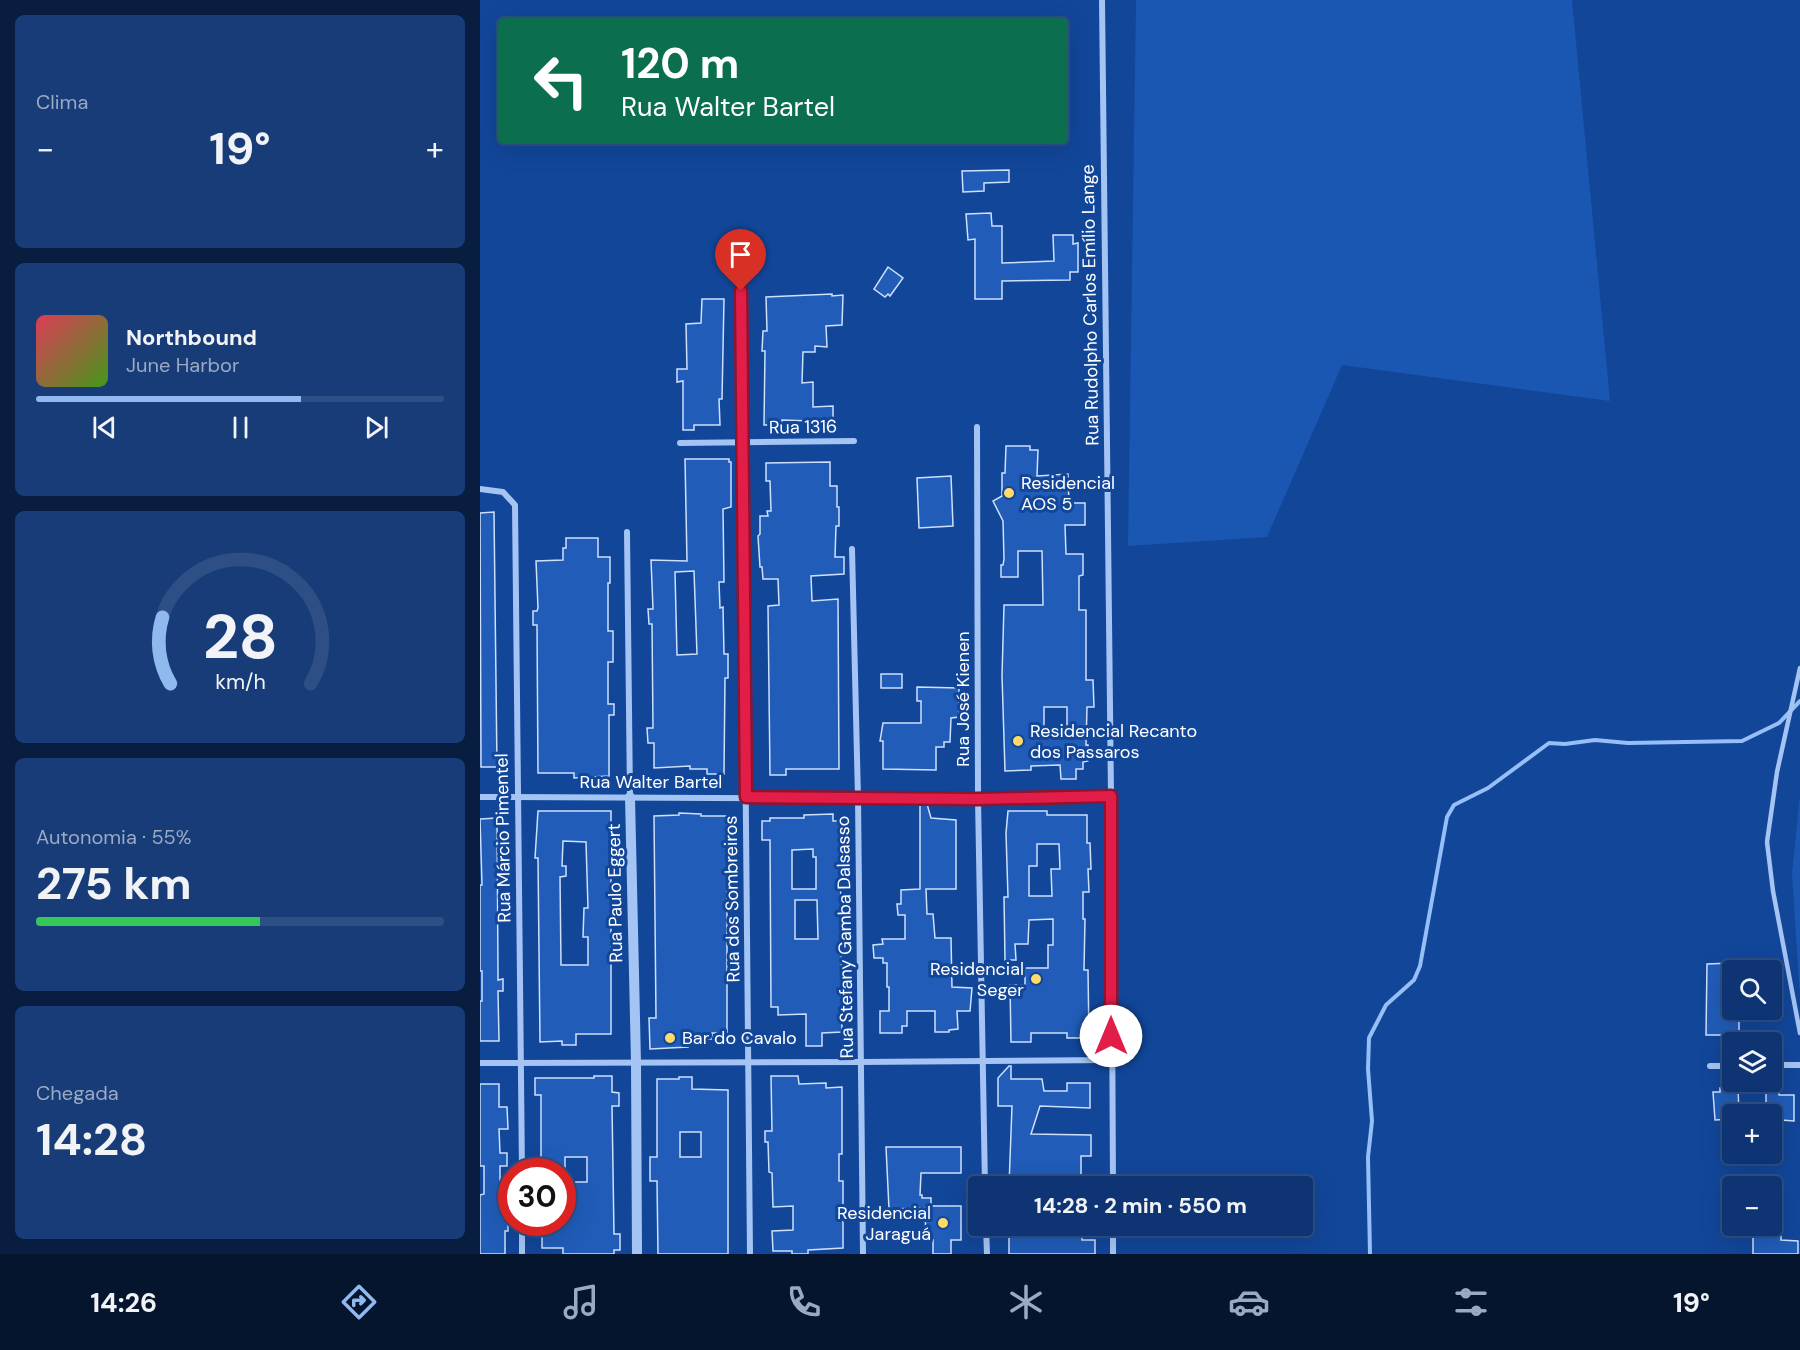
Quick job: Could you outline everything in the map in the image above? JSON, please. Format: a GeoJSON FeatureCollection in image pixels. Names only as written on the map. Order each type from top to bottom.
{"type":"FeatureCollection","features":[{"type":"Feature","properties":{"kind":"street","name":"Rua Rudolpho Carlos Emílio Lange"},"geometry":{"type":"LineString","coordinates":[[1102,0],[1113,1176]]}},
{"type":"Feature","properties":{"kind":"street","name":"Rua dos Sombreiros"},"geometry":{"type":"LineString","coordinates":[[741,291],[750,1254]]}},
{"type":"Feature","properties":{"kind":"street","name":"Rua José Kienen"},"geometry":{"type":"LineString","coordinates":[[977,427],[978,799],[986,1176]]}},
{"type":"Feature","properties":{"kind":"street","name":"Rua 1316"},"geometry":{"type":"LineString","coordinates":[[680,443],[854,441]]}},
{"type":"Feature","properties":{"kind":"street","name":"Rua Márcio Pimentel"},"geometry":{"type":"LineString","coordinates":[[480,489],[502,492],[515,505],[522,1158]]}},
{"type":"Feature","properties":{"kind":"street","name":"Rua Paulo Eggert"},"geometry":{"type":"LineString","coordinates":[[627,532],[637,1254]]}},
{"type":"Feature","properties":{"kind":"street","name":"Rua Stefany Gamba Dalsasso"},"geometry":{"type":"LineString","coordinates":[[852,549],[858,798],[862,1254]]}},
{"type":"Feature","properties":{"kind":"street","name":"Rua Walter Bartel"},"geometry":{"type":"LineString","coordinates":[[480,797],[978,799],[1111,796]]}},
{"type":"Feature","properties":{"kind":"street"},"geometry":{"type":"LineString","coordinates":[[480,1063],[1111,1060]]}},
{"type":"Feature","properties":{"kind":"street"},"geometry":{"type":"LineString","coordinates":[[1782,1065],[1800,1065]]}},
{"type":"Feature","properties":{"kind":"street"},"geometry":{"type":"LineString","coordinates":[[1710,1066],[1722,1066]]}},
{"type":"Feature","properties":{"kind":"street"},"geometry":{"type":"LineString","coordinates":[[522,1236],[522,1254]]}},
{"type":"Feature","properties":{"kind":"street"},"geometry":{"type":"LineString","coordinates":[[986,1236],[987,1254]]}},
{"type":"Feature","properties":{"kind":"street"},"geometry":{"type":"LineString","coordinates":[[1113,1236],[1113,1254]]}},
{"type":"Feature","properties":{"kind":"lane"},"geometry":{"type":"LineString","coordinates":[[1800,668],[1777,772],[1767,842],[1773,891],[1800,1033]]}},
{"type":"Feature","properties":{"kind":"shaded area"},"geometry":{"type":"Polygon","coordinates":[[[1136,0],[1572,0],[1610,401],[1342,365],[1267,537],[1128,546],[1136,0]]]}},
{"type":"Feature","properties":{"kind":"shaded area"},"geometry":{"type":"Polygon","coordinates":[[[1800,795],[1800,997],[1792,874],[1800,795]]]}},
{"type":"Feature","properties":{"kind":"building"},"geometry":{"type":"Polygon","coordinates":[[[1009,170],[1009,182],[984,183],[984,191],[963,192],[962,171],[1009,170]]]}},
{"type":"Feature","properties":{"kind":"building"},"geometry":{"type":"Polygon","coordinates":[[[991,213],[992,226],[1002,226],[1002,263],[1054,261],[1053,235],[1073,235],[1073,244],[1078,243],[1078,272],[1070,272],[1070,280],[1002,281],[1002,299],[975,299],[975,239],[968,240],[966,214],[991,213]]]}},
{"type":"Feature","properties":{"kind":"building"},"geometry":{"type":"Polygon","coordinates":[[[888,267],[903,278],[890,296],[888,294],[885,297],[874,289],[888,267]]]}},
{"type":"Feature","properties":{"kind":"building"},"geometry":{"type":"Polygon","coordinates":[[[832,294],[832,296],[843,295],[842,325],[826,326],[827,347],[815,346],[815,352],[803,352],[802,383],[813,382],[813,407],[833,406],[833,425],[812,425],[812,421],[782,420],[782,425],[764,425],[765,351],[762,351],[763,331],[767,331],[766,297],[832,294]]]}},
{"type":"Feature","properties":{"kind":"building"},"geometry":{"type":"Polygon","coordinates":[[[702,299],[724,299],[722,399],[719,399],[720,425],[694,425],[694,430],[683,430],[683,381],[677,382],[677,369],[687,369],[686,324],[701,323],[702,299]]]}},
{"type":"Feature","properties":{"kind":"building"},"geometry":{"type":"Polygon","coordinates":[[[1006,446],[1030,446],[1030,450],[1038,450],[1037,476],[1068,474],[1069,503],[1085,503],[1085,525],[1065,525],[1066,554],[1083,554],[1083,575],[1079,576],[1079,610],[1086,610],[1086,680],[1093,680],[1094,707],[1087,707],[1088,761],[1083,762],[1083,769],[1076,769],[1076,779],[1061,779],[1060,765],[1031,766],[1031,770],[1005,771],[1002,676],[1004,605],[1043,605],[1042,551],[1018,551],[1018,577],[1001,577],[1001,565],[1004,559],[1003,521],[993,501],[1002,496],[1002,473],[1005,473],[1006,446]],[[1044,707],[1044,736],[1067,736],[1067,707],[1044,707]]]}},
{"type":"Feature","properties":{"kind":"building"},"geometry":{"type":"Polygon","coordinates":[[[685,459],[729,459],[731,462],[731,507],[723,509],[724,582],[719,582],[720,608],[723,607],[724,654],[728,654],[728,678],[725,678],[724,774],[707,774],[707,769],[690,769],[690,766],[654,768],[654,743],[648,743],[647,728],[653,728],[652,624],[649,624],[648,609],[653,609],[651,560],[687,561],[685,459]],[[694,571],[675,572],[677,655],[697,654],[694,571]]]}},
{"type":"Feature","properties":{"kind":"building"},"geometry":{"type":"Polygon","coordinates":[[[830,462],[830,486],[837,486],[837,507],[839,507],[835,557],[844,557],[844,574],[811,576],[812,601],[838,599],[839,769],[786,769],[786,775],[770,775],[768,606],[779,605],[778,579],[763,579],[762,567],[760,567],[758,536],[760,516],[768,516],[767,511],[771,511],[770,481],[766,481],[766,463],[830,462]]]}},
{"type":"Feature","properties":{"kind":"building"},"geometry":{"type":"Polygon","coordinates":[[[951,476],[953,526],[919,528],[917,478],[951,476]]]}},
{"type":"Feature","properties":{"kind":"building"},"geometry":{"type":"Polygon","coordinates":[[[494,512],[497,767],[481,767],[480,513],[494,512]]]}},
{"type":"Feature","properties":{"kind":"building"},"geometry":{"type":"Polygon","coordinates":[[[566,538],[598,538],[598,557],[610,557],[608,631],[613,631],[613,662],[608,662],[608,704],[614,704],[614,715],[609,715],[609,776],[574,778],[574,773],[538,773],[537,625],[533,625],[533,611],[537,611],[538,608],[536,561],[563,560],[566,538]]]}},
{"type":"Feature","properties":{"kind":"building"},"geometry":{"type":"Polygon","coordinates":[[[881,674],[902,674],[902,688],[881,688],[881,674]]]}},
{"type":"Feature","properties":{"kind":"building"},"geometry":{"type":"Polygon","coordinates":[[[917,687],[959,688],[959,717],[951,718],[950,742],[944,742],[944,747],[936,747],[936,770],[883,769],[883,741],[880,741],[883,723],[921,723],[921,701],[917,701],[917,687]]]}},
{"type":"Feature","properties":{"kind":"building"},"geometry":{"type":"Polygon","coordinates":[[[920,804],[927,804],[931,818],[956,820],[956,889],[926,889],[927,914],[933,914],[935,938],[951,938],[952,987],[972,988],[970,1011],[957,1011],[958,1029],[949,1030],[949,1032],[935,1032],[935,1011],[907,1011],[907,1026],[902,1026],[902,1033],[880,1033],[880,1011],[889,1011],[889,987],[887,987],[887,963],[883,963],[883,958],[874,958],[873,945],[883,944],[882,939],[905,939],[905,915],[898,915],[897,904],[901,904],[901,890],[920,889],[920,804]]]}},
{"type":"Feature","properties":{"kind":"building"},"geometry":{"type":"Polygon","coordinates":[[[538,811],[611,811],[611,1034],[576,1034],[576,1045],[562,1045],[562,1041],[540,1042],[538,858],[535,858],[538,811]],[[563,841],[562,866],[566,866],[566,876],[560,877],[561,965],[588,965],[588,937],[583,937],[584,908],[588,908],[586,842],[563,841]]]}},
{"type":"Feature","properties":{"kind":"building"},"geometry":{"type":"Polygon","coordinates":[[[1008,811],[1047,811],[1047,815],[1087,815],[1087,843],[1090,843],[1091,869],[1088,869],[1089,892],[1083,892],[1083,919],[1085,919],[1084,970],[1088,970],[1089,1038],[1067,1038],[1067,1033],[1031,1033],[1031,1042],[1011,1042],[1010,985],[1025,985],[1025,968],[1048,968],[1048,945],[1053,945],[1053,919],[1029,920],[1028,944],[1015,944],[1016,960],[1005,960],[1004,897],[1008,897],[1006,833],[1008,811]],[[1037,844],[1037,866],[1029,866],[1029,896],[1052,896],[1051,869],[1060,869],[1059,844],[1037,844]]]}},
{"type":"Feature","properties":{"kind":"building"},"geometry":{"type":"Polygon","coordinates":[[[679,813],[727,816],[727,1033],[712,1033],[712,1039],[688,1039],[688,1047],[650,1049],[649,1018],[656,1018],[654,816],[679,815],[679,813]]]}},
{"type":"Feature","properties":{"kind":"building"},"geometry":{"type":"Polygon","coordinates":[[[833,814],[833,821],[840,821],[842,1032],[822,1033],[822,1046],[806,1046],[806,1014],[778,1015],[778,1007],[771,1007],[770,840],[762,840],[762,821],[770,821],[770,818],[804,818],[804,815],[833,814]],[[813,849],[792,850],[792,889],[816,889],[816,857],[813,857],[813,849]],[[795,900],[795,939],[818,939],[817,900],[795,900]]]}},
{"type":"Feature","properties":{"kind":"building"},"geometry":{"type":"Polygon","coordinates":[[[497,818],[498,980],[503,979],[503,991],[498,991],[499,1041],[480,1041],[482,971],[480,971],[480,885],[482,885],[480,819],[497,818]]]}},
{"type":"Feature","properties":{"kind":"building"},"geometry":{"type":"Polygon","coordinates":[[[1722,963],[1722,1020],[1739,1020],[1739,1032],[1706,1035],[1707,964],[1722,963]]]}},
{"type":"Feature","properties":{"kind":"building"},"geometry":{"type":"Polygon","coordinates":[[[1011,1066],[1011,1079],[1042,1079],[1044,1091],[1067,1091],[1067,1083],[1090,1083],[1090,1108],[1040,1106],[1031,1134],[1091,1135],[1091,1156],[1081,1156],[1081,1176],[1009,1176],[1012,1106],[998,1106],[998,1078],[1011,1066]]]}},
{"type":"Feature","properties":{"kind":"building"},"geometry":{"type":"Polygon","coordinates":[[[594,1076],[612,1076],[612,1092],[619,1093],[619,1106],[612,1106],[614,1234],[620,1234],[620,1250],[614,1250],[614,1254],[563,1254],[563,1248],[542,1248],[542,1236],[576,1236],[576,1182],[587,1182],[587,1157],[541,1158],[541,1095],[535,1095],[535,1078],[594,1078],[594,1076]]]}},
{"type":"Feature","properties":{"kind":"building"},"geometry":{"type":"Polygon","coordinates":[[[771,1076],[798,1076],[799,1084],[826,1083],[826,1088],[842,1087],[842,1154],[839,1154],[839,1181],[843,1181],[843,1248],[808,1250],[808,1254],[773,1251],[772,1231],[793,1230],[793,1206],[773,1207],[772,1173],[769,1172],[768,1142],[765,1142],[765,1131],[772,1131],[771,1076]]]}},
{"type":"Feature","properties":{"kind":"building"},"geometry":{"type":"Polygon","coordinates":[[[679,1077],[692,1077],[692,1089],[728,1090],[728,1254],[658,1254],[657,1181],[650,1181],[650,1157],[657,1157],[657,1079],[679,1079],[679,1077]],[[680,1132],[680,1157],[701,1157],[701,1132],[680,1132]]]}},
{"type":"Feature","properties":{"kind":"building"},"geometry":{"type":"Polygon","coordinates":[[[480,1084],[499,1084],[499,1107],[507,1107],[508,1129],[499,1129],[500,1153],[507,1153],[507,1158],[498,1158],[498,1236],[505,1236],[505,1254],[480,1254],[480,1195],[484,1194],[484,1166],[480,1166],[480,1084]]]}},
{"type":"Feature","properties":{"kind":"building"},"geometry":{"type":"Polygon","coordinates":[[[1722,1088],[1722,1092],[1738,1092],[1739,1104],[1722,1104],[1722,1120],[1715,1120],[1713,1092],[1720,1092],[1722,1088]]]}},
{"type":"Feature","properties":{"kind":"building"},"geometry":{"type":"Polygon","coordinates":[[[1766,1092],[1794,1095],[1794,1121],[1782,1120],[1782,1104],[1766,1104],[1766,1092]]]}},
{"type":"Feature","properties":{"kind":"building"},"geometry":{"type":"Polygon","coordinates":[[[886,1147],[961,1147],[961,1173],[921,1173],[920,1195],[922,1198],[931,1198],[931,1206],[961,1206],[961,1240],[951,1240],[951,1254],[933,1254],[933,1240],[926,1240],[925,1208],[889,1209],[886,1147]]]}},
{"type":"Feature","properties":{"kind":"building"},"geometry":{"type":"Polygon","coordinates":[[[1009,1236],[1082,1236],[1082,1240],[1095,1240],[1095,1254],[1009,1254],[1009,1236]]]}},
{"type":"Feature","properties":{"kind":"building"},"geometry":{"type":"Polygon","coordinates":[[[1753,1236],[1781,1236],[1781,1240],[1798,1241],[1798,1254],[1753,1254],[1753,1236]]]}},
{"type":"Feature","properties":{"kind":"waterway"},"geometry":{"type":"LineString","coordinates":[[1370,1254],[1368,1157],[1372,1121],[1368,1069],[1369,1038],[1386,1005],[1414,980],[1420,966],[1447,817],[1454,805],[1488,788],[1549,743],[1565,744],[1595,740],[1628,743],[1742,741],[1779,723],[1800,701]]}},
{"type":"Feature","properties":{"kind":"place","name":"Residencial AOS 5"},"geometry":{"type":"Point","coordinates":[1009,493]}},
{"type":"Feature","properties":{"kind":"place","name":"Residencial Recanto dos Passaros"},"geometry":{"type":"Point","coordinates":[1018,741]}},
{"type":"Feature","properties":{"kind":"place","name":"Residencial Seger"},"geometry":{"type":"Point","coordinates":[1036,979]}},
{"type":"Feature","properties":{"kind":"place","name":"Bar do Cavalo"},"geometry":{"type":"Point","coordinates":[670,1038]}},
{"type":"Feature","properties":{"kind":"place","name":"Residencial Jaraguá"},"geometry":{"type":"Point","coordinates":[943,1223]}},
{"type":"Feature","properties":{"kind":"route"},"geometry":{"type":"LineString","coordinates":[[741,291],[746,797],[978,799],[1111,796],[1111,1036]]}}]}
